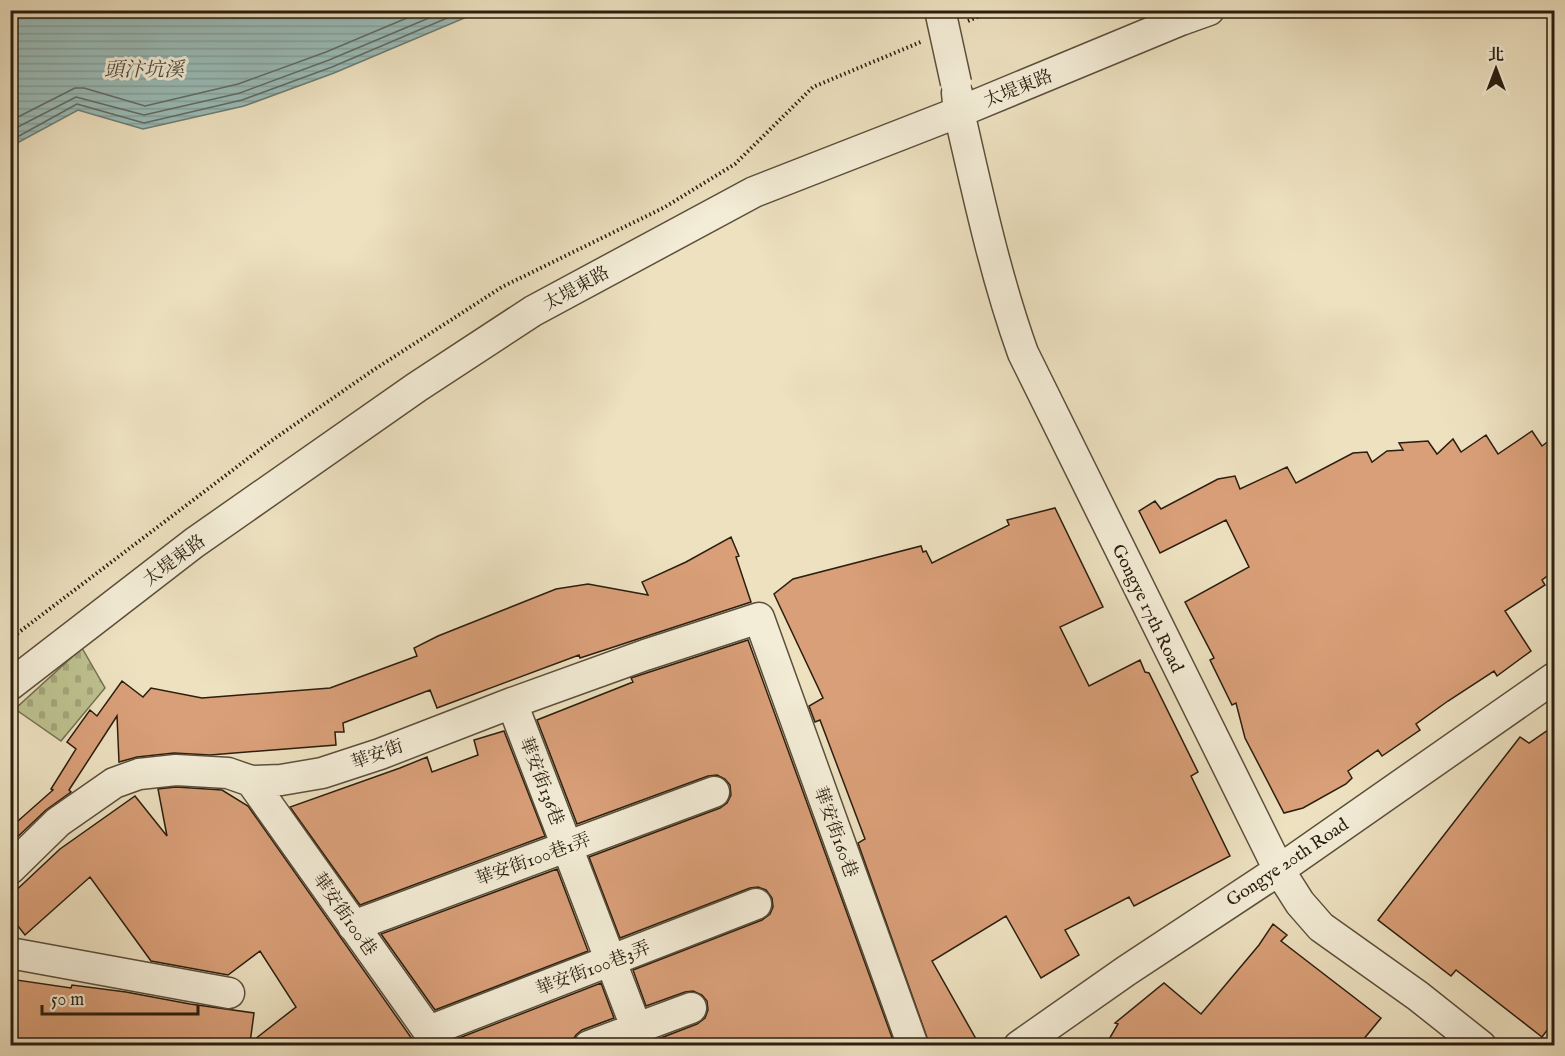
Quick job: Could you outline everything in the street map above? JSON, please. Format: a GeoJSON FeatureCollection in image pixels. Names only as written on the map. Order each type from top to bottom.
{"type":"FeatureCollection","features":[{"type":"Feature","properties":{"kind":"street","name":"Gongye 17th Road"},"geometry":{"type":"LineString","coordinates":[[940,10],[956,82],[959,112],[994,259],[1023,353],[1279,870],[1300,903],[1321,927],[1418,996],[1481,1046]]}},
{"type":"Feature","properties":{"kind":"street","name":"太堤東路"},"geometry":{"type":"LineString","coordinates":[[10,685],[194,543],[417,387],[533,311],[754,192],[959,112],[1209,10]]}},
{"type":"Feature","properties":{"kind":"street","name":"華安街"},"geometry":{"type":"LineString","coordinates":[[10,869],[58,822],[114,783],[139,774],[176,770],[228,773],[251,781],[281,780],[322,773],[380,754],[645,655],[759,618]]}},
{"type":"Feature","properties":{"kind":"street","name":"華安街160巷"},"geometry":{"type":"LineString","coordinates":[[759,618],[913,1046]]}},
{"type":"Feature","properties":{"kind":"street","name":"Gongye 20th Road"},"geometry":{"type":"LineString","coordinates":[[1019,1046],[1107,984],[1279,870],[1554,678]]}},
{"type":"Feature","properties":{"kind":"street","name":"華安街136巷"},"geometry":{"type":"LineString","coordinates":[[512,703],[636,1027]]}},
{"type":"Feature","properties":{"kind":"street","name":"華安街100巷"},"geometry":{"type":"LineString","coordinates":[[251,781],[434,1038]]}},
{"type":"Feature","properties":{"kind":"street","name":"華安街100巷1弄"},"geometry":{"type":"LineString","coordinates":[[353,926],[714,792]]}},
{"type":"Feature","properties":{"kind":"street","name":"華安街100巷3弄"},"geometry":{"type":"LineString","coordinates":[[434,1038],[612,960],[756,904]]}},
{"type":"Feature","properties":{"kind":"street"},"geometry":{"type":"LineString","coordinates":[[10,952],[229,993]]}},
{"type":"Feature","properties":{"kind":"street"},"geometry":{"type":"LineString","coordinates":[[589,1046],[691,1008]]}},
{"type":"Feature","properties":{"kind":"green space"},"geometry":{"type":"Polygon","coordinates":[[[82,648],[105,688],[61,741],[15,709],[82,648]]]}},
{"type":"Feature","properties":{"kind":"water","name":"頭汴坑溪"},"geometry":{"type":"Polygon","coordinates":[[[11,10],[481,11],[334,73],[244,106],[143,129],[78,110],[17,143],[11,150],[11,10]]]}},
{"type":"Feature","properties":{"kind":"building"},"geometry":{"type":"Polygon","coordinates":[[[1532,431],[1542,446],[1554,437],[1554,571],[1542,580],[1545,585],[1505,611],[1531,651],[1497,676],[1494,671],[1448,701],[1416,724],[1420,730],[1382,756],[1378,750],[1348,771],[1352,778],[1346,784],[1303,808],[1284,813],[1245,738],[1236,703],[1232,705],[1210,660],[1214,658],[1185,602],[1249,567],[1226,520],[1160,553],[1139,511],[1155,501],[1161,509],[1218,479],[1235,476],[1240,489],[1287,467],[1296,483],[1353,453],[1367,452],[1372,462],[1387,451],[1403,450],[1399,443],[1428,441],[1437,454],[1453,439],[1461,452],[1486,435],[1498,454],[1532,431]]]}},
{"type":"Feature","properties":{"kind":"building"},"geometry":{"type":"Polygon","coordinates":[[[1055,508],[1103,607],[1060,627],[1089,686],[1140,660],[1145,672],[1149,673],[1198,772],[1191,776],[1230,856],[1134,906],[1129,897],[1065,930],[1079,955],[1041,978],[1006,916],[932,961],[980,1046],[930,1046],[858,843],[865,839],[820,720],[815,722],[809,706],[823,698],[774,594],[793,579],[921,546],[932,563],[1009,525],[1007,520],[1055,508]]]}},
{"type":"Feature","properties":{"kind":"building"},"geometry":{"type":"Polygon","coordinates":[[[731,537],[739,556],[736,557],[751,602],[580,658],[579,655],[437,708],[430,690],[343,723],[344,732],[335,732],[336,745],[210,755],[174,753],[137,757],[119,762],[117,716],[69,790],[71,792],[46,810],[10,844],[10,828],[53,790],[51,789],[76,749],[67,742],[90,710],[97,716],[122,681],[143,697],[151,688],[202,698],[330,688],[417,656],[414,648],[438,636],[556,589],[588,584],[648,595],[642,582],[686,562],[731,537]]]}},
{"type":"Feature","properties":{"kind":"building"},"geometry":{"type":"Polygon","coordinates":[[[748,640],[894,1043],[887,1046],[640,1046],[697,1024],[705,1018],[708,1010],[707,1001],[702,995],[693,991],[646,1006],[633,970],[762,920],[770,914],[773,907],[772,898],[766,890],[758,887],[750,888],[620,938],[589,857],[720,808],[727,803],[731,795],[730,785],[717,775],[708,776],[577,824],[537,720],[633,682],[631,678],[748,640]]]}},
{"type":"Feature","properties":{"kind":"building"},"geometry":{"type":"Polygon","coordinates":[[[1554,726],[1554,1021],[1542,1037],[1456,970],[1451,976],[1378,920],[1520,737],[1529,743],[1554,726]]]}},
{"type":"Feature","properties":{"kind":"building"},"geometry":{"type":"Polygon","coordinates":[[[504,731],[545,836],[360,905],[290,807],[427,757],[432,772],[478,755],[474,740],[504,731]]]}},
{"type":"Feature","properties":{"kind":"building"},"geometry":{"type":"Polygon","coordinates":[[[176,787],[222,790],[248,806],[417,1046],[10,1046],[10,979],[71,988],[72,985],[126,992],[254,1013],[250,1043],[296,1007],[260,951],[228,975],[151,961],[90,877],[25,935],[10,916],[10,896],[60,849],[135,796],[167,836],[158,789],[176,787]]]}},
{"type":"Feature","properties":{"kind":"building"},"geometry":{"type":"Polygon","coordinates":[[[557,869],[588,951],[435,1010],[381,934],[557,869]]]}},
{"type":"Feature","properties":{"kind":"building"},"geometry":{"type":"Polygon","coordinates":[[[1273,924],[1287,935],[1281,941],[1381,1018],[1358,1046],[1105,1046],[1118,1024],[1115,1023],[1164,983],[1201,1014],[1259,945],[1273,924]]]}},
{"type":"Feature","properties":{"kind":"building"},"geometry":{"type":"Polygon","coordinates":[[[601,983],[614,1018],[582,1030],[573,1040],[559,1046],[456,1046],[454,1040],[601,983]]]}}]}
